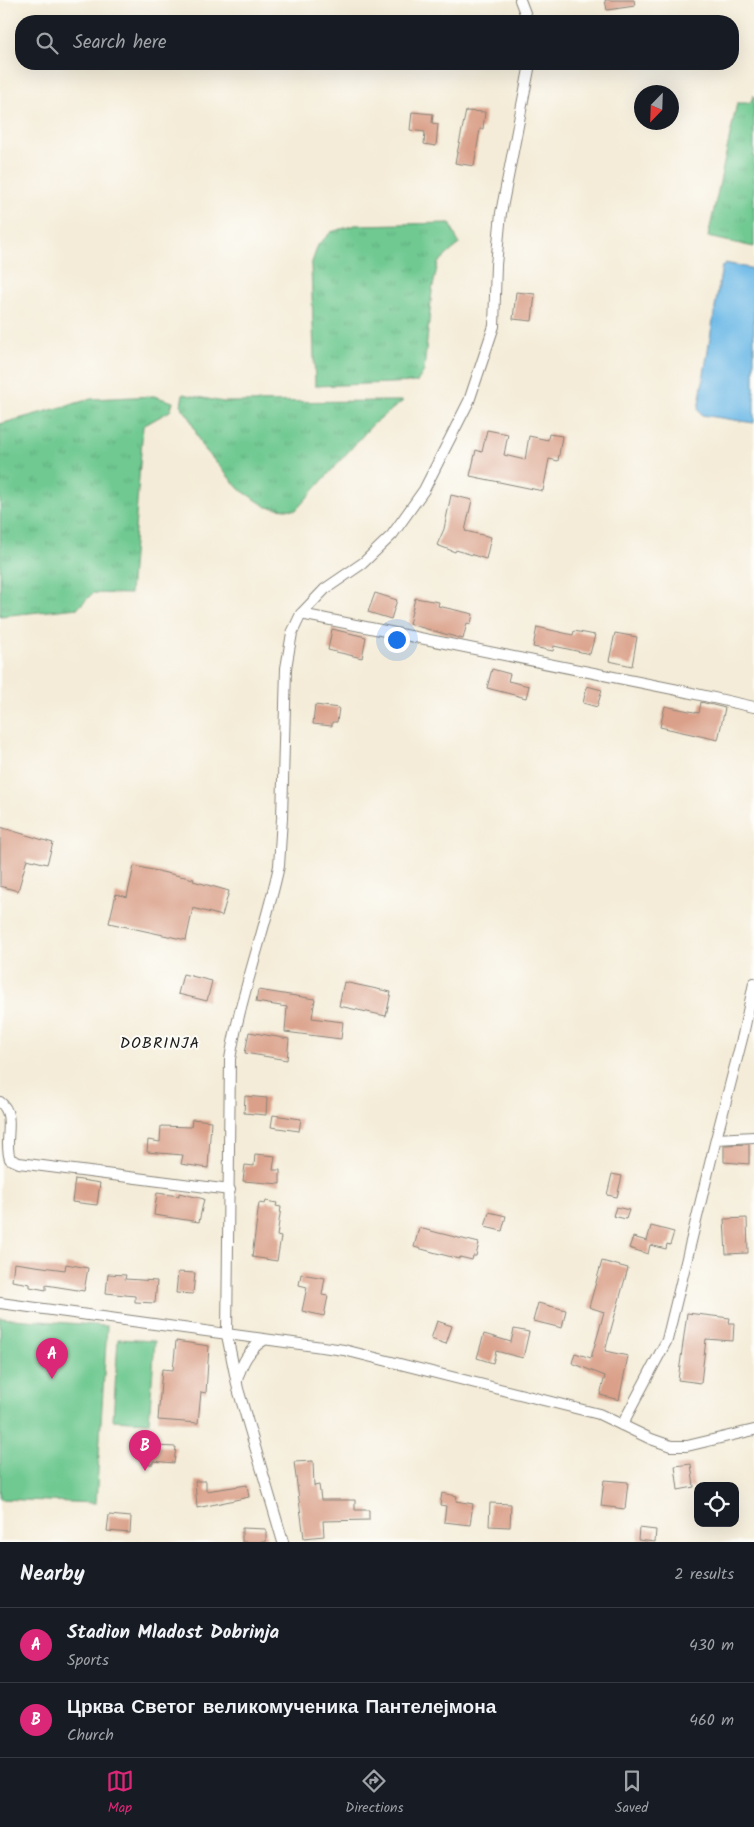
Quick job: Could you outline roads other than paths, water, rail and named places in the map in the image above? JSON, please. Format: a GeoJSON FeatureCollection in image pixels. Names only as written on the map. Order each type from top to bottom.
{"type":"FeatureCollection","features":[{"type":"Feature","properties":{"kind":"street"},"geometry":{"type":"LineString","coordinates":[[520,0],[526,15]]}},
{"type":"Feature","properties":{"kind":"street"},"geometry":{"type":"LineString","coordinates":[[283,1542],[237,1380],[227,1335],[230,1059],[237,1019],[272,901],[279,866],[287,651],[301,614],[325,589],[363,563],[392,535],[424,490],[469,400],[494,326],[496,265],[501,213],[529,70]]}},
{"type":"Feature","properties":{"kind":"street"},"geometry":{"type":"LineString","coordinates":[[301,614],[754,707]]}},
{"type":"Feature","properties":{"kind":"street"},"geometry":{"type":"LineString","coordinates":[[622,1425],[667,1340],[743,1035],[754,983]]}},
{"type":"Feature","properties":{"kind":"street"},"geometry":{"type":"LineString","coordinates":[[0,1102],[8,1111],[6,1150],[10,1159],[19,1164],[230,1190]]}},
{"type":"Feature","properties":{"kind":"street"},"geometry":{"type":"LineString","coordinates":[[716,1139],[754,1136]]}},
{"type":"Feature","properties":{"kind":"street"},"geometry":{"type":"LineString","coordinates":[[0,1303],[344,1350],[599,1414],[651,1439],[671,1446],[687,1446],[754,1430]]}},
{"type":"Feature","properties":{"kind":"street"},"geometry":{"type":"LineString","coordinates":[[237,1380],[241,1366],[254,1346],[264,1340]]}},
{"type":"Feature","properties":{"kind":"water"},"geometry":{"type":"Polygon","coordinates":[[[725,263],[754,269],[754,423],[702,415],[698,410],[722,266],[725,263]]]}},
{"type":"Feature","properties":{"kind":"place","name":"Stadion Mladost Dobrinja"},"geometry":{"type":"Point","coordinates":[52,1379]}},
{"type":"Feature","properties":{"kind":"place","name":"Црква Светог великомученика Пантелејмона"},"geometry":{"type":"Point","coordinates":[145,1471]}},
{"type":"Feature","properties":{"kind":"district","name":"DOBRINJA"},"geometry":{"type":"Point","coordinates":[160,1042]}}]}
